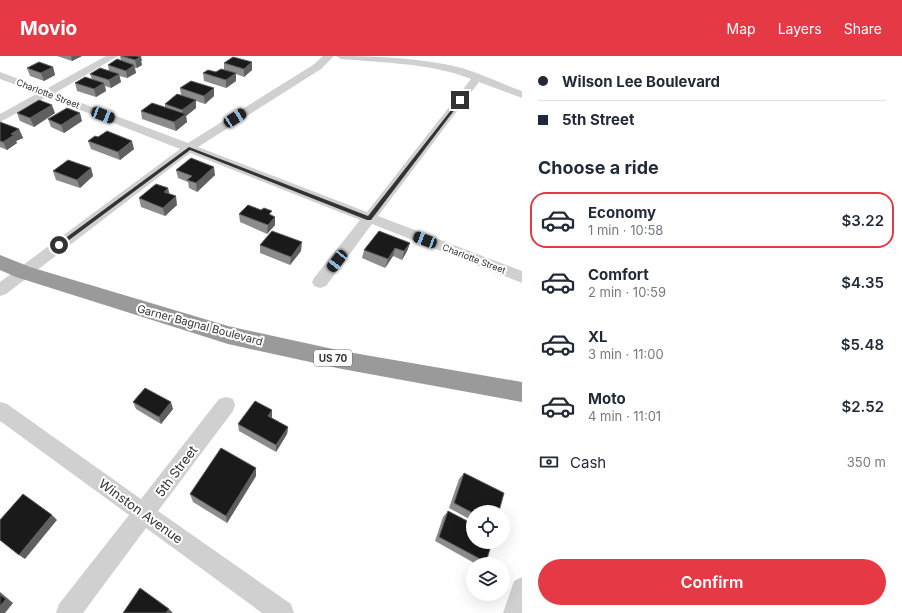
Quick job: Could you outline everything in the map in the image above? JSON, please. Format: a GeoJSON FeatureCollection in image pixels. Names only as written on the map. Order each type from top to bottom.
{"type":"FeatureCollection","features":[{"type":"Feature","properties":{"kind":"highway","name":"Garner Bagnal Boulevard"},"geometry":{"type":"LineString","coordinates":[[0,262],[23,272],[228,335],[342,360],[522,392]]}},
{"type":"Feature","properties":{"kind":"street"},"geometry":{"type":"LineString","coordinates":[[0,119],[113,56]]}},
{"type":"Feature","properties":{"kind":"street"},"geometry":{"type":"LineString","coordinates":[[0,290],[189,148],[317,66],[329,56]]}},
{"type":"Feature","properties":{"kind":"street"},"geometry":{"type":"LineString","coordinates":[[341,56],[436,66],[460,71],[522,95]]}},
{"type":"Feature","properties":{"kind":"street","name":"Charlotte Street"},"geometry":{"type":"LineString","coordinates":[[0,75],[522,277]]}},
{"type":"Feature","properties":{"kind":"street"},"geometry":{"type":"LineString","coordinates":[[320,282],[478,77]]}},
{"type":"Feature","properties":{"kind":"street","name":"5th Street"},"geometry":{"type":"LineString","coordinates":[[68,613],[226,405]]}},
{"type":"Feature","properties":{"kind":"street","name":"Winston Avenue"},"geometry":{"type":"LineString","coordinates":[[0,410],[282,613]]}},
{"type":"Feature","properties":{"kind":"street"},"geometry":{"type":"LineString","coordinates":[[515,613],[522,589]]}},
{"type":"Feature","properties":{"kind":"building"},"geometry":{"type":"Polygon","coordinates":[[[121,56],[136,56],[140,57],[135,60],[121,56]]]}},
{"type":"Feature","properties":{"kind":"building"},"geometry":{"type":"Polygon","coordinates":[[[233,57],[252,62],[244,69],[224,63],[233,57]]]}},
{"type":"Feature","properties":{"kind":"building"},"geometry":{"type":"Polygon","coordinates":[[[117,59],[134,65],[126,71],[108,65],[117,59]]]}},
{"type":"Feature","properties":{"kind":"building"},"geometry":{"type":"Polygon","coordinates":[[[39,62],[53,67],[41,73],[27,68],[39,62]]]}},
{"type":"Feature","properties":{"kind":"building"},"geometry":{"type":"Polygon","coordinates":[[[100,68],[119,74],[109,80],[90,74],[100,68]]]}},
{"type":"Feature","properties":{"kind":"building"},"geometry":{"type":"Polygon","coordinates":[[[221,69],[236,73],[226,80],[203,73],[208,70],[216,72],[221,69]]]}},
{"type":"Feature","properties":{"kind":"building"},"geometry":{"type":"Polygon","coordinates":[[[85,77],[104,83],[94,89],[75,83],[85,77]]]}},
{"type":"Feature","properties":{"kind":"building"},"geometry":{"type":"Polygon","coordinates":[[[191,81],[214,88],[204,96],[180,88],[191,81]]]}},
{"type":"Feature","properties":{"kind":"building"},"geometry":{"type":"Polygon","coordinates":[[[177,94],[196,100],[182,110],[165,104],[177,94]]]}},
{"type":"Feature","properties":{"kind":"building"},"geometry":{"type":"Polygon","coordinates":[[[39,100],[52,105],[30,118],[17,113],[39,100]]]}},
{"type":"Feature","properties":{"kind":"building"},"geometry":{"type":"Polygon","coordinates":[[[152,103],[186,114],[174,122],[141,111],[152,103]]]}},
{"type":"Feature","properties":{"kind":"building"},"geometry":{"type":"Polygon","coordinates":[[[67,108],[80,113],[61,125],[48,119],[67,108]]]}},
{"type":"Feature","properties":{"kind":"building"},"geometry":{"type":"Polygon","coordinates":[[[0,122],[19,129],[11,134],[14,135],[3,142],[0,141],[0,122]]]}},
{"type":"Feature","properties":{"kind":"building"},"geometry":{"type":"Polygon","coordinates":[[[107,131],[132,141],[118,152],[88,141],[107,131]]]}},
{"type":"Feature","properties":{"kind":"building"},"geometry":{"type":"Polygon","coordinates":[[[191,158],[214,167],[196,183],[187,180],[192,176],[176,170],[191,158]]]}},
{"type":"Feature","properties":{"kind":"building"},"geometry":{"type":"Polygon","coordinates":[[[68,160],[91,168],[77,180],[53,171],[68,160]]]}},
{"type":"Feature","properties":{"kind":"building"},"geometry":{"type":"Polygon","coordinates":[[[156,184],[168,188],[164,192],[176,196],[163,208],[139,198],[156,184]]]}},
{"type":"Feature","properties":{"kind":"building"},"geometry":{"type":"Polygon","coordinates":[[[248,205],[261,210],[264,208],[272,211],[269,214],[275,217],[268,225],[239,214],[248,205]]]}},
{"type":"Feature","properties":{"kind":"building"},"geometry":{"type":"Polygon","coordinates":[[[272,231],[302,242],[291,257],[260,245],[272,231]]]}},
{"type":"Feature","properties":{"kind":"building"},"geometry":{"type":"Polygon","coordinates":[[[379,231],[410,243],[404,251],[395,248],[388,259],[364,250],[379,231]]]}},
{"type":"Feature","properties":{"kind":"building"},"geometry":{"type":"Polygon","coordinates":[[[145,388],[171,402],[159,417],[133,402],[145,388]]]}},
{"type":"Feature","properties":{"kind":"building"},"geometry":{"type":"Polygon","coordinates":[[[255,401],[272,410],[268,416],[288,427],[276,445],[238,424],[255,401]]]}},
{"type":"Feature","properties":{"kind":"building"},"geometry":{"type":"Polygon","coordinates":[[[221,448],[256,468],[226,516],[190,494],[221,448]]]}},
{"type":"Feature","properties":{"kind":"building"},"geometry":{"type":"Polygon","coordinates":[[[464,473],[504,493],[501,505],[466,505],[466,509],[454,503],[464,473]]]}},
{"type":"Feature","properties":{"kind":"building"},"geometry":{"type":"Polygon","coordinates":[[[23,494],[52,515],[19,555],[0,540],[0,520],[23,494]]]}},
{"type":"Feature","properties":{"kind":"building"},"geometry":{"type":"Polygon","coordinates":[[[448,511],[466,520],[466,549],[490,549],[488,557],[477,557],[439,537],[448,511]]]}},
{"type":"Feature","properties":{"kind":"building"},"geometry":{"type":"Polygon","coordinates":[[[140,588],[169,609],[166,613],[123,613],[140,588]]]}},
{"type":"Feature","properties":{"kind":"building"},"geometry":{"type":"Polygon","coordinates":[[[0,595],[6,599],[0,606],[0,595]]]}},
{"type":"Feature","properties":{"kind":"route"},"geometry":{"type":"LineString","coordinates":[[59,245],[189,148],[369,218],[460,100]]}}]}
